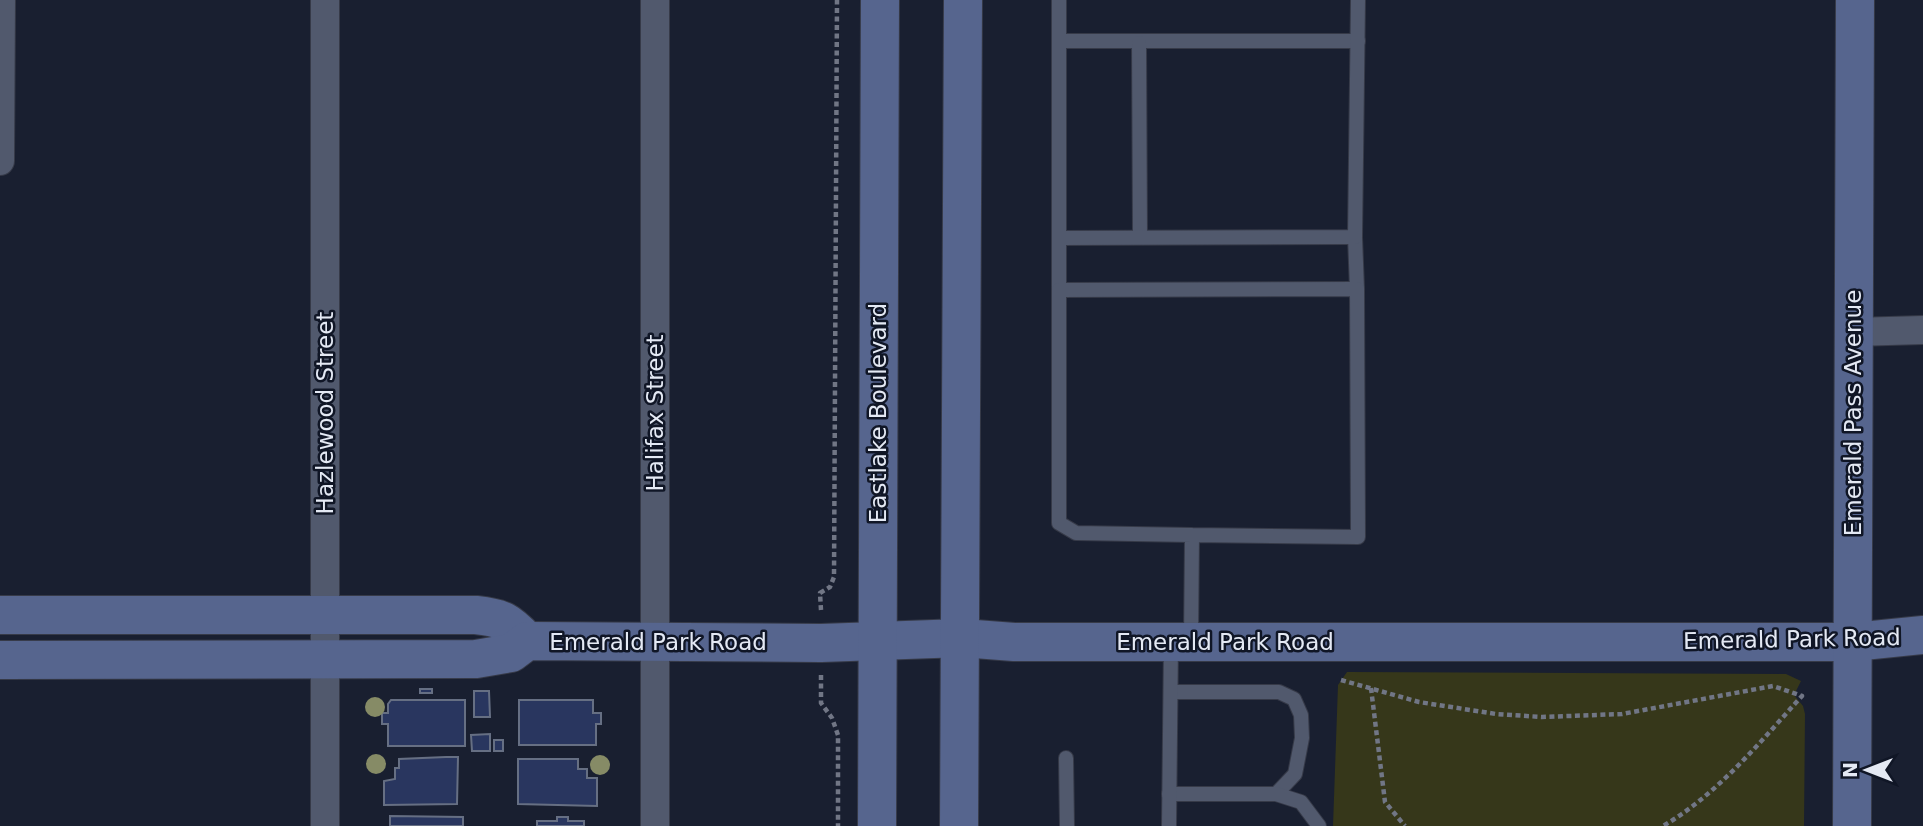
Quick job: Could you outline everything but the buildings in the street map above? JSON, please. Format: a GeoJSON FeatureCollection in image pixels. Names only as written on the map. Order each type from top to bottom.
{"type":"FeatureCollection","features":[{"type":"Feature","properties":{"kind":"street"},"geometry":{"type":"LineString","coordinates":[[0,161],[1,0]]}},
{"type":"Feature","properties":{"kind":"street","name":"Hazlewood Street"},"geometry":{"type":"LineString","coordinates":[[325,0],[325,826]]}},
{"type":"Feature","properties":{"kind":"street","name":"Halifax Street"},"geometry":{"type":"LineString","coordinates":[[655,0],[655,826]]}},
{"type":"Feature","properties":{"kind":"street","name":"Eastlake Boulevard"},"geometry":{"type":"LineString","coordinates":[[877,826],[880,0]]}},
{"type":"Feature","properties":{"kind":"street"},"geometry":{"type":"LineString","coordinates":[[960,826],[962,0]]}},
{"type":"Feature","properties":{"kind":"street","name":"Emerald Pass Avenue"},"geometry":{"type":"LineString","coordinates":[[1852,826],[1855,0]]}},
{"type":"Feature","properties":{"kind":"street"},"geometry":{"type":"LineString","coordinates":[[1854,332],[1923,330]]}},
{"type":"Feature","properties":{"kind":"street","name":"Emerald Park Road"},"geometry":{"type":"LineString","coordinates":[[0,615],[476,615],[499,618],[514,627],[527,641]]}},
{"type":"Feature","properties":{"kind":"street","name":"Emerald Park Road"},"geometry":{"type":"LineString","coordinates":[[0,660],[476,659],[511,653],[527,641],[656,643],[962,638],[1014,642],[1853,642],[1923,635]]}},
{"type":"Feature","properties":{"kind":"lane"},"geometry":{"type":"LineString","coordinates":[[1059,0],[1059,523],[1076,533],[1358,537],[1355,237],[1358,0]]}},
{"type":"Feature","properties":{"kind":"lane"},"geometry":{"type":"LineString","coordinates":[[1060,41],[1358,41]]}},
{"type":"Feature","properties":{"kind":"lane"},"geometry":{"type":"LineString","coordinates":[[1139,43],[1140,237]]}},
{"type":"Feature","properties":{"kind":"lane"},"geometry":{"type":"LineString","coordinates":[[1059,238],[1355,237]]}},
{"type":"Feature","properties":{"kind":"lane"},"geometry":{"type":"LineString","coordinates":[[1059,290],[1357,289]]}},
{"type":"Feature","properties":{"kind":"lane"},"geometry":{"type":"LineString","coordinates":[[1169,826],[1171,692],[1181,642],[1192,535]]}},
{"type":"Feature","properties":{"kind":"lane"},"geometry":{"type":"LineString","coordinates":[[1171,692],[1279,692],[1294,699],[1301,715],[1302,738],[1295,774],[1276,794]]}},
{"type":"Feature","properties":{"kind":"lane"},"geometry":{"type":"LineString","coordinates":[[1066,758],[1067,826]]}},
{"type":"Feature","properties":{"kind":"lane"},"geometry":{"type":"LineString","coordinates":[[1169,793],[1276,794],[1301,802],[1319,826]]}},
{"type":"Feature","properties":{"kind":"path"},"geometry":{"type":"LineString","coordinates":[[821,599],[820,593],[830,587],[834,577],[837,0]]}},
{"type":"Feature","properties":{"kind":"path"},"geometry":{"type":"LineString","coordinates":[[821,680],[821,703],[832,718],[838,735],[838,826]]}},
{"type":"Feature","properties":{"kind":"path"},"geometry":{"type":"LineString","coordinates":[[1341,680],[1419,702],[1496,714],[1542,717],[1622,714],[1773,686],[1802,695],[1722,780],[1683,814],[1663,826]]}},
{"type":"Feature","properties":{"kind":"path"},"geometry":{"type":"LineString","coordinates":[[1371,688],[1385,802],[1405,826]]}},
{"type":"Feature","properties":{"kind":"green space"},"geometry":{"type":"Polygon","coordinates":[[[1347,672],[1786,674],[1801,681],[1794,695],[1803,706],[1805,714],[1804,826],[1333,826],[1338,685],[1347,672]]]}}]}
